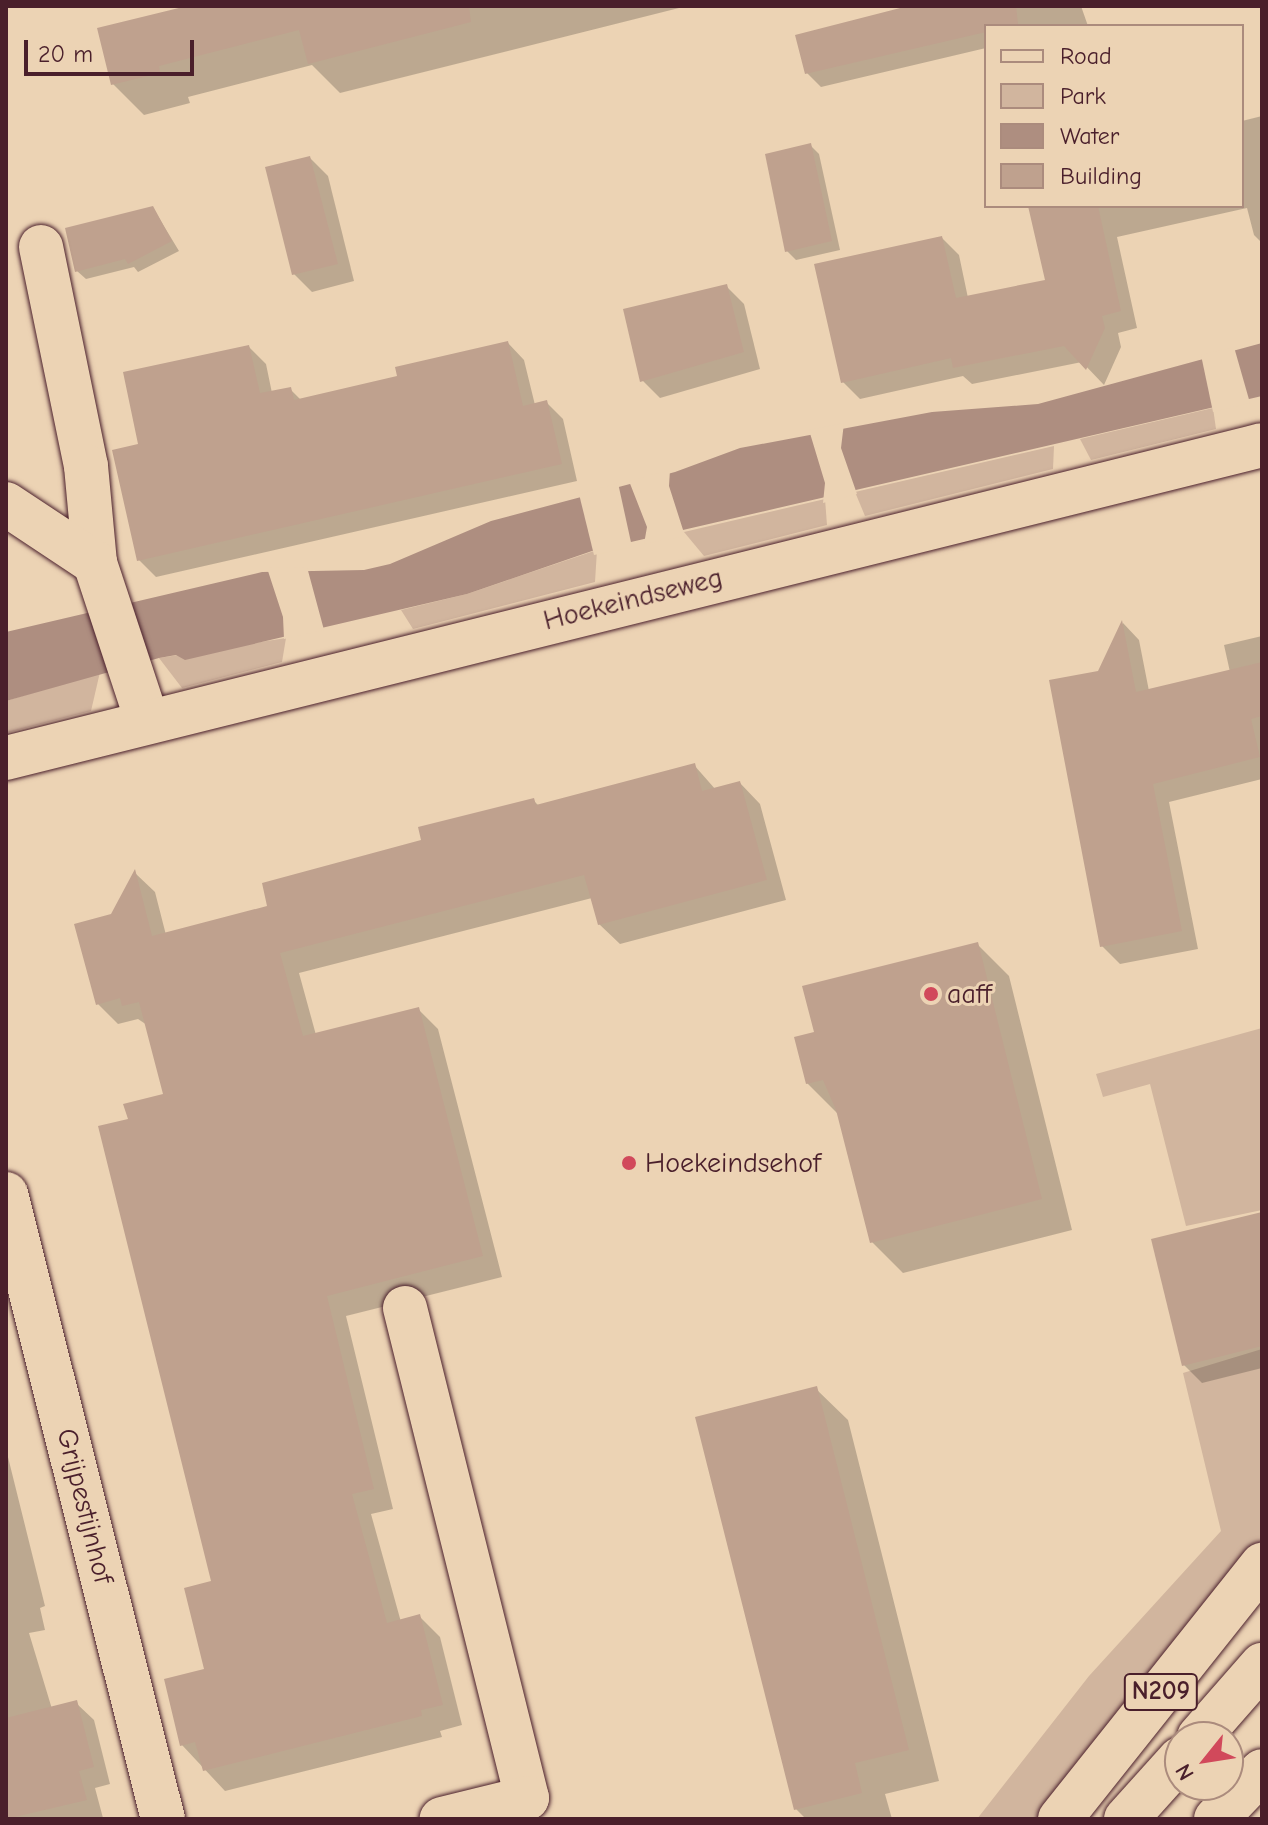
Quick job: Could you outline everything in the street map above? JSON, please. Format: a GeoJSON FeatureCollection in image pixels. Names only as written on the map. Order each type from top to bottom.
{"type":"FeatureCollection","features":[{"type":"Feature","properties":{"kind":"street"},"geometry":{"type":"LineString","coordinates":[[41,247],[86,466],[102,578],[141,701]]}},
{"type":"Feature","properties":{"kind":"street","name":"Hoekeindseweg"},"geometry":{"type":"LineString","coordinates":[[6,758],[141,701],[1262,445]]}},
{"type":"Feature","properties":{"kind":"street"},"geometry":{"type":"LineString","coordinates":[[6,504],[102,578]]}},
{"type":"Feature","properties":{"kind":"street","name":"Grijpestijnhof"},"geometry":{"type":"LineString","coordinates":[[6,1194],[163,1819]]}},
{"type":"Feature","properties":{"kind":"street"},"geometry":{"type":"LineString","coordinates":[[405,1308],[527,1798],[442,1819]]}},
{"type":"Feature","properties":{"kind":"street","name":"N209"},"geometry":{"type":"LineString","coordinates":[[1060,1819],[1262,1565]]}},
{"type":"Feature","properties":{"kind":"street","name":"N209"},"geometry":{"type":"LineString","coordinates":[[1213,1721],[1262,1665]]}},
{"type":"Feature","properties":{"kind":"street"},"geometry":{"type":"LineString","coordinates":[[1216,1819],[1262,1771]]}},
{"type":"Feature","properties":{"kind":"street"},"geometry":{"type":"LineString","coordinates":[[1126,1819],[1164,1777]]}},
{"type":"Feature","properties":{"kind":"green space"},"geometry":{"type":"Polygon","coordinates":[[[1213,408],[1216,429],[1091,460],[1080,439],[1213,408]]]}},
{"type":"Feature","properties":{"kind":"green space"},"geometry":{"type":"Polygon","coordinates":[[[1054,446],[1053,469],[865,516],[855,492],[1054,446]]]}},
{"type":"Feature","properties":{"kind":"green space"},"geometry":{"type":"Polygon","coordinates":[[[825,499],[827,525],[704,556],[684,532],[825,499]]]}},
{"type":"Feature","properties":{"kind":"green space"},"geometry":{"type":"Polygon","coordinates":[[[597,550],[595,582],[413,629],[401,610],[467,594],[597,550]]]}},
{"type":"Feature","properties":{"kind":"green space"},"geometry":{"type":"Polygon","coordinates":[[[286,638],[282,662],[182,688],[159,658],[286,638]]]}},
{"type":"Feature","properties":{"kind":"green space"},"geometry":{"type":"Polygon","coordinates":[[[100,672],[91,711],[6,733],[6,701],[100,672]]]}},
{"type":"Feature","properties":{"kind":"green space"},"geometry":{"type":"Polygon","coordinates":[[[1262,1028],[1262,1210],[1186,1226],[1150,1084],[1103,1097],[1096,1074],[1262,1028]]]}},
{"type":"Feature","properties":{"kind":"green space"},"geometry":{"type":"Polygon","coordinates":[[[1262,1349],[1262,1540],[1036,1819],[977,1819],[1089,1676],[1221,1531],[1183,1373],[1262,1349]]]}},
{"type":"Feature","properties":{"kind":"water"},"geometry":{"type":"Polygon","coordinates":[[[1262,343],[1262,396],[592,551],[467,594],[185,660],[176,655],[159,658],[6,701],[6,632],[262,572],[364,570],[390,564],[491,521],[675,472],[740,448],[932,412],[1038,404],[1262,343]]]}},
{"type":"Feature","properties":{"kind":"pier"},"geometry":{"type":"Polygon","coordinates":[[[1234,347],[1250,403],[1213,412],[1201,355],[1234,347]]]}},
{"type":"Feature","properties":{"kind":"pier"},"geometry":{"type":"Polygon","coordinates":[[[844,423],[841,448],[857,494],[823,503],[825,483],[809,430],[844,423]]]}},
{"type":"Feature","properties":{"kind":"pier"},"geometry":{"type":"Polygon","coordinates":[[[670,470],[669,486],[685,536],[644,544],[647,527],[629,481],[670,470]]]}},
{"type":"Feature","properties":{"kind":"pier"},"geometry":{"type":"Polygon","coordinates":[[[618,483],[632,547],[594,555],[579,494],[618,483]]]}},
{"type":"Feature","properties":{"kind":"pier"},"geometry":{"type":"Polygon","coordinates":[[[307,567],[324,630],[284,639],[283,617],[267,568],[307,567]]]}},
{"type":"Feature","properties":{"kind":"building"},"geometry":{"type":"Polygon","coordinates":[[[187,6],[469,6],[471,22],[308,64],[299,30],[159,66],[160,73],[111,85],[97,28],[187,6]]]}},
{"type":"Feature","properties":{"kind":"building"},"geometry":{"type":"Polygon","coordinates":[[[908,6],[1016,6],[1018,24],[984,24],[984,32],[805,74],[795,35],[908,6]]]}},
{"type":"Feature","properties":{"kind":"building"},"geometry":{"type":"Polygon","coordinates":[[[811,143],[832,241],[785,252],[765,154],[811,143]]]}},
{"type":"Feature","properties":{"kind":"building"},"geometry":{"type":"Polygon","coordinates":[[[310,156],[338,264],[292,275],[265,167],[310,156]]]}},
{"type":"Feature","properties":{"kind":"building"},"geometry":{"type":"Polygon","coordinates":[[[153,206],[172,241],[128,264],[125,259],[75,272],[65,228],[153,206]]]}},
{"type":"Feature","properties":{"kind":"building"},"geometry":{"type":"Polygon","coordinates":[[[1028,208],[1098,208],[1121,311],[1102,316],[1105,328],[1086,370],[1064,346],[953,368],[951,358],[841,383],[814,264],[942,236],[956,298],[1045,280],[1028,208]]]}},
{"type":"Feature","properties":{"kind":"building"},"geometry":{"type":"Polygon","coordinates":[[[727,284],[744,352],[640,382],[623,309],[727,284]]]}},
{"type":"Feature","properties":{"kind":"building"},"geometry":{"type":"Polygon","coordinates":[[[508,341],[523,406],[547,400],[562,464],[137,561],[112,450],[138,444],[123,372],[249,345],[260,393],[291,387],[294,400],[397,376],[395,367],[508,341]]]}},
{"type":"Feature","properties":{"kind":"building"},"geometry":{"type":"Polygon","coordinates":[[[1122,620],[1136,692],[1262,662],[1262,716],[1251,719],[1260,757],[1153,784],[1182,931],[1100,947],[1049,680],[1098,671],[1122,620]]]}},
{"type":"Feature","properties":{"kind":"building"},"geometry":{"type":"Polygon","coordinates":[[[695,763],[702,791],[740,781],[767,880],[598,925],[584,875],[280,953],[303,1036],[419,1007],[483,1256],[327,1296],[374,1489],[352,1494],[387,1623],[420,1614],[443,1705],[421,1710],[422,1716],[203,1771],[195,1742],[180,1746],[164,1679],[204,1669],[184,1588],[211,1581],[98,1126],[128,1119],[123,1104],[163,1094],[139,1002],[122,1006],[120,998],[96,1005],[74,924],[111,914],[135,869],[152,936],[267,906],[262,883],[421,840],[418,827],[534,798],[536,805],[695,763]]]}},
{"type":"Feature","properties":{"kind":"building"},"geometry":{"type":"Polygon","coordinates":[[[978,942],[1042,1199],[870,1243],[836,1110],[823,1080],[806,1084],[794,1037],[814,1032],[802,986],[978,942]]]}},
{"type":"Feature","properties":{"kind":"building"},"geometry":{"type":"Polygon","coordinates":[[[1262,1212],[1262,1346],[1182,1366],[1151,1239],[1262,1212]]]}},
{"type":"Feature","properties":{"kind":"building"},"geometry":{"type":"Polygon","coordinates":[[[817,1386],[909,1750],[855,1763],[862,1793],[794,1810],[695,1417],[817,1386]]]}},
{"type":"Feature","properties":{"kind":"building"},"geometry":{"type":"Polygon","coordinates":[[[77,1700],[94,1767],[79,1771],[87,1800],[6,1819],[6,1718],[77,1700]]]}},
{"type":"Feature","properties":{"kind":"place","name":"aaff"},"geometry":{"type":"Point","coordinates":[931,994]}},
{"type":"Feature","properties":{"kind":"place","name":"Hoekeindsehof"},"geometry":{"type":"Point","coordinates":[629,1163]}}]}
